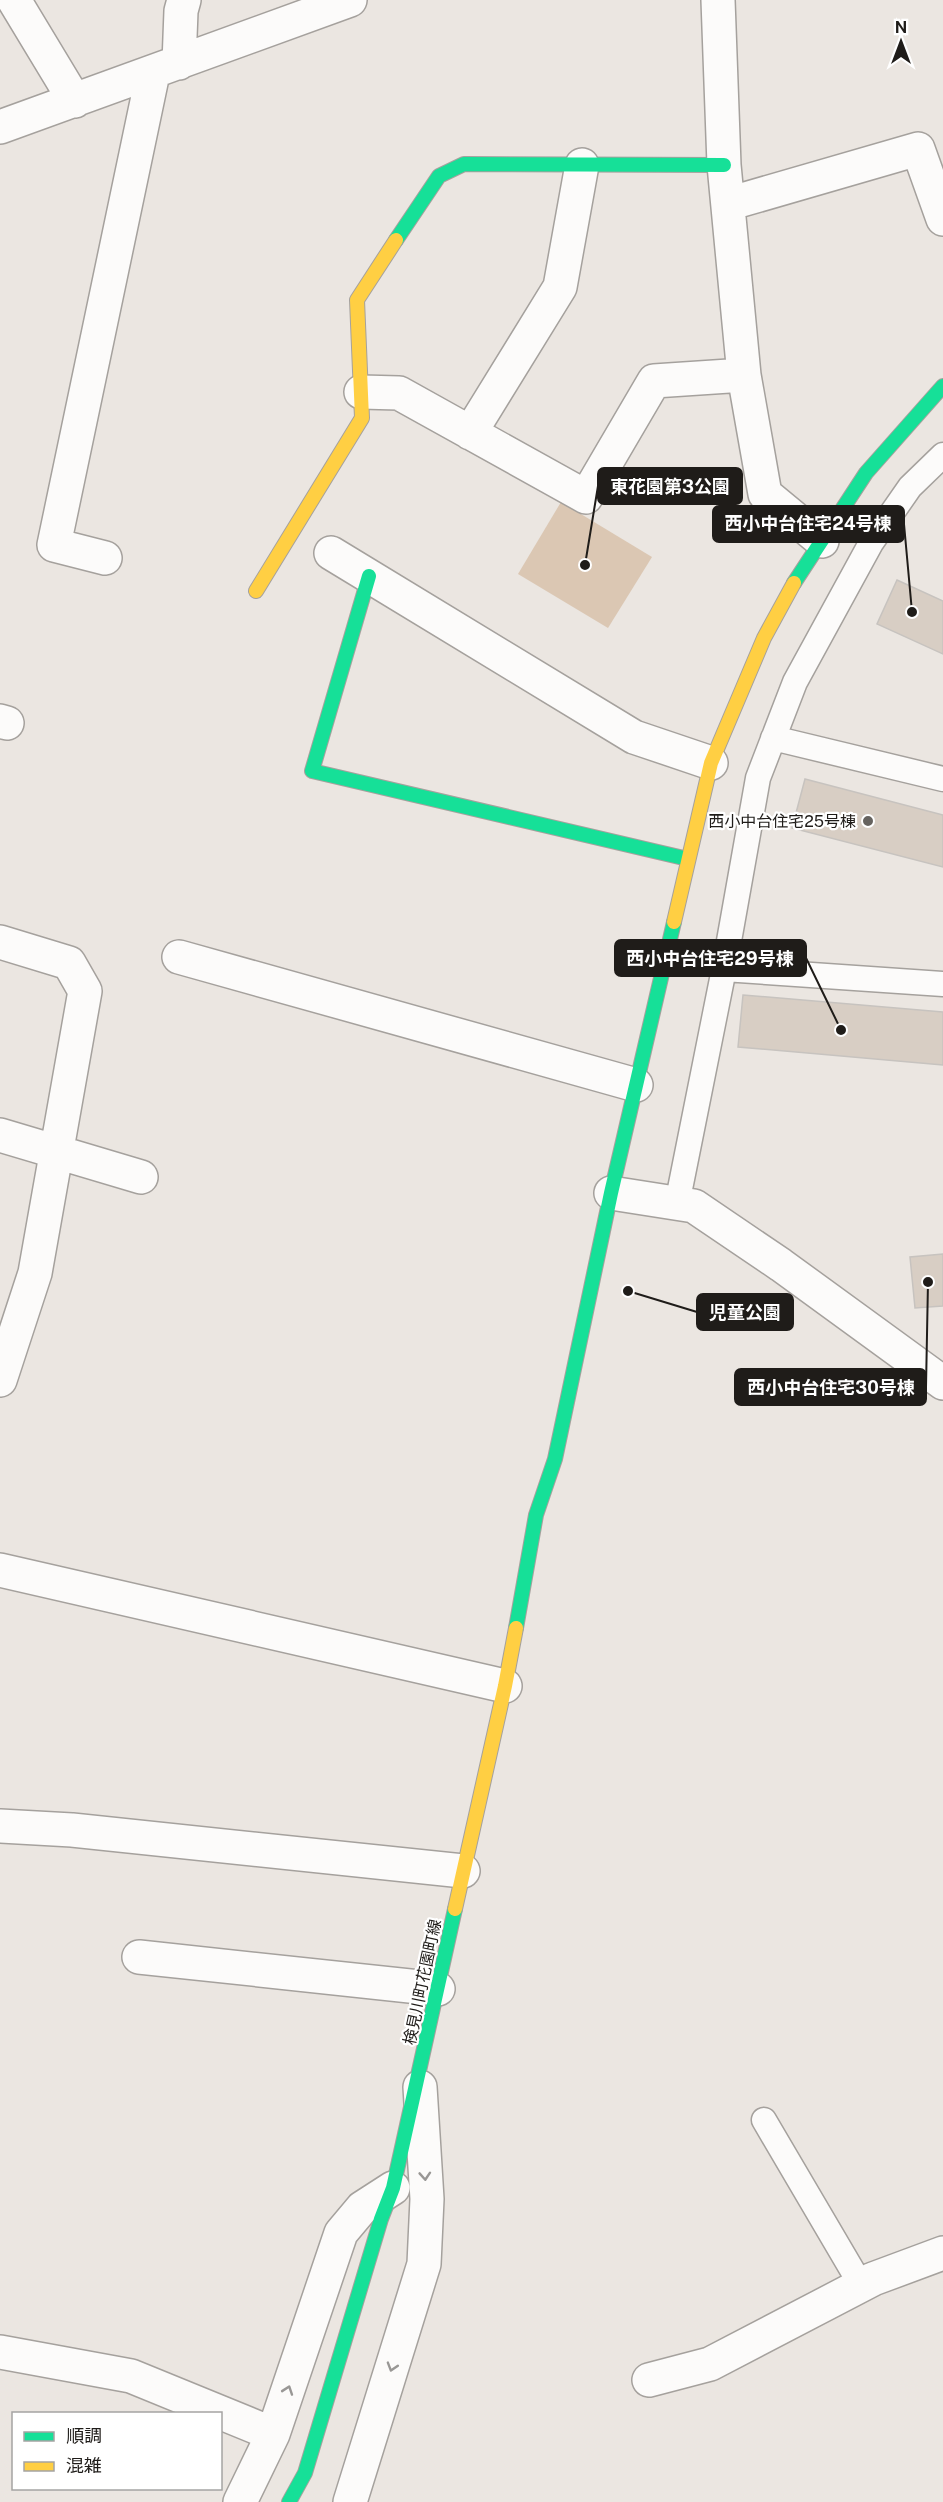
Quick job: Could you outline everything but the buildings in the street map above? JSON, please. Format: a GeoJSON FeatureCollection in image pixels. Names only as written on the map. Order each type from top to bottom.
{"type":"FeatureCollection","features":[{"type":"Feature","properties":{"kind":"street"},"geometry":{"type":"LineString","coordinates":[[14,0],[75,101]]}},
{"type":"Feature","properties":{"kind":"street"},"geometry":{"type":"LineString","coordinates":[[105,558],[54,545],[184,0]]}},
{"type":"Feature","properties":{"kind":"street"},"geometry":{"type":"LineString","coordinates":[[0,127],[350,0]]}},
{"type":"Feature","properties":{"kind":"street"},"geometry":{"type":"LineString","coordinates":[[718,0],[724,165],[744,375],[765,494],[822,542]]}},
{"type":"Feature","properties":{"kind":"street"},"geometry":{"type":"LineString","coordinates":[[728,204],[918,149],[943,219]]}},
{"type":"Feature","properties":{"kind":"street"},"geometry":{"type":"LineString","coordinates":[[256,591],[362,418],[357,300],[439,176],[464,164],[724,165]]}},
{"type":"Feature","properties":{"kind":"street"},"geometry":{"type":"LineString","coordinates":[[470,433],[560,286],[582,165]]}},
{"type":"Feature","properties":{"kind":"street"},"geometry":{"type":"LineString","coordinates":[[361,393],[399,393],[586,497],[654,381],[744,375]]}},
{"type":"Feature","properties":{"kind":"street","name":"検見川町花園町線"},"geometry":{"type":"LineString","coordinates":[[289,2502],[305,2473],[381,2218],[393,2188],[505,1686],[536,1515],[555,1460],[610,1192],[711,763],[764,638],[793,584],[866,473],[943,386]]}},
{"type":"Feature","properties":{"kind":"street"},"geometry":{"type":"LineString","coordinates":[[331,553],[634,737],[711,763]]}},
{"type":"Feature","properties":{"kind":"street"},"geometry":{"type":"LineString","coordinates":[[369,576],[312,771],[688,859]]}},
{"type":"Feature","properties":{"kind":"street"},"geometry":{"type":"LineString","coordinates":[[0,942],[69,963],[85,991],[35,1273],[7,1337],[0,1380]]}},
{"type":"Feature","properties":{"kind":"street"},"geometry":{"type":"LineString","coordinates":[[179,957],[636,1085]]}},
{"type":"Feature","properties":{"kind":"street"},"geometry":{"type":"LineString","coordinates":[[0,1135],[141,1177]]}},
{"type":"Feature","properties":{"kind":"street"},"geometry":{"type":"LineString","coordinates":[[610,1192],[694,1206],[943,1383]]}},
{"type":"Feature","properties":{"kind":"street"},"geometry":{"type":"LineString","coordinates":[[0,1570],[505,1686]]}},
{"type":"Feature","properties":{"kind":"street"},"geometry":{"type":"LineString","coordinates":[[0,1826],[72,1830],[463,1871]]}},
{"type":"Feature","properties":{"kind":"street"},"geometry":{"type":"LineString","coordinates":[[139,1957],[438,1989]]}},
{"type":"Feature","properties":{"kind":"street"},"geometry":{"type":"LineString","coordinates":[[359,2501],[424,2264],[427,2199],[419,2076]]}},
{"type":"Feature","properties":{"kind":"street"},"geometry":{"type":"LineString","coordinates":[[240,2502],[273,2434],[341,2233],[362,2208],[393,2188]]}},
{"type":"Feature","properties":{"kind":"street"},"geometry":{"type":"LineString","coordinates":[[650,2380],[710,2364],[861,2285],[943,2253]]}},
{"type":"Feature","properties":{"kind":"street"},"geometry":{"type":"LineString","coordinates":[[0,2352],[131,2376],[219,2412]]}},
{"type":"Feature","properties":{"kind":"street"},"geometry":{"type":"LineString","coordinates":[[222,2413],[273,2434]]}},
{"type":"Feature","properties":{"kind":"lane"},"geometry":{"type":"LineString","coordinates":[[677,1204],[724,969],[758,778],[795,682],[871,543],[910,487],[943,455]]}},
{"type":"Feature","properties":{"kind":"lane"},"geometry":{"type":"LineString","coordinates":[[773,738],[943,779]]}},
{"type":"Feature","properties":{"kind":"lane"},"geometry":{"type":"LineString","coordinates":[[724,969],[943,984]]}},
{"type":"Feature","properties":{"kind":"lane"},"geometry":{"type":"LineString","coordinates":[[764,2121],[861,2285]]}},
{"type":"Feature","properties":{"kind":"shaded area"},"geometry":{"type":"Polygon","coordinates":[[[561,502],[652,557],[608,628],[518,574],[561,502]]]}},
{"type":"Feature","properties":{"kind":"traffic: fast"},"geometry":{"type":"LineString","coordinates":[[396,240],[439,176],[464,164],[724,165]]}},
{"type":"Feature","properties":{"kind":"traffic: fast"},"geometry":{"type":"LineString","coordinates":[[794,583],[866,473],[943,386]]}},
{"type":"Feature","properties":{"kind":"traffic: fast"},"geometry":{"type":"LineString","coordinates":[[369,576],[312,771],[688,859]]}},
{"type":"Feature","properties":{"kind":"traffic: fast"},"geometry":{"type":"LineString","coordinates":[[516,1628],[536,1515],[555,1459],[611,1193],[674,922]]}},
{"type":"Feature","properties":{"kind":"traffic: fast"},"geometry":{"type":"LineString","coordinates":[[289,2502],[305,2473],[381,2219],[393,2188],[455,1909]]}},
{"type":"Feature","properties":{"kind":"traffic: slow"},"geometry":{"type":"LineString","coordinates":[[256,591],[362,418],[357,300],[396,240]]}},
{"type":"Feature","properties":{"kind":"traffic: slow"},"geometry":{"type":"LineString","coordinates":[[674,922],[711,763],[764,638],[794,583]]}},
{"type":"Feature","properties":{"kind":"traffic: slow"},"geometry":{"type":"LineString","coordinates":[[455,1909],[516,1628]]}},
{"type":"Feature","properties":{"kind":"place","name":"東花園第3公園"},"geometry":{"type":"Point","coordinates":[585,565]}},
{"type":"Feature","properties":{"kind":"place","name":"西小中台住宅24号棟"},"geometry":{"type":"Point","coordinates":[912,612]}},
{"type":"Feature","properties":{"kind":"place","name":"西小中台住宅25号棟"},"geometry":{"type":"Point","coordinates":[868,821]}},
{"type":"Feature","properties":{"kind":"place","name":"西小中台住宅29号棟"},"geometry":{"type":"Point","coordinates":[841,1030]}},
{"type":"Feature","properties":{"kind":"place","name":"西小中台住宅30号棟"},"geometry":{"type":"Point","coordinates":[928,1282]}},
{"type":"Feature","properties":{"kind":"place","name":"児童公園"},"geometry":{"type":"Point","coordinates":[628,1291]}}]}
